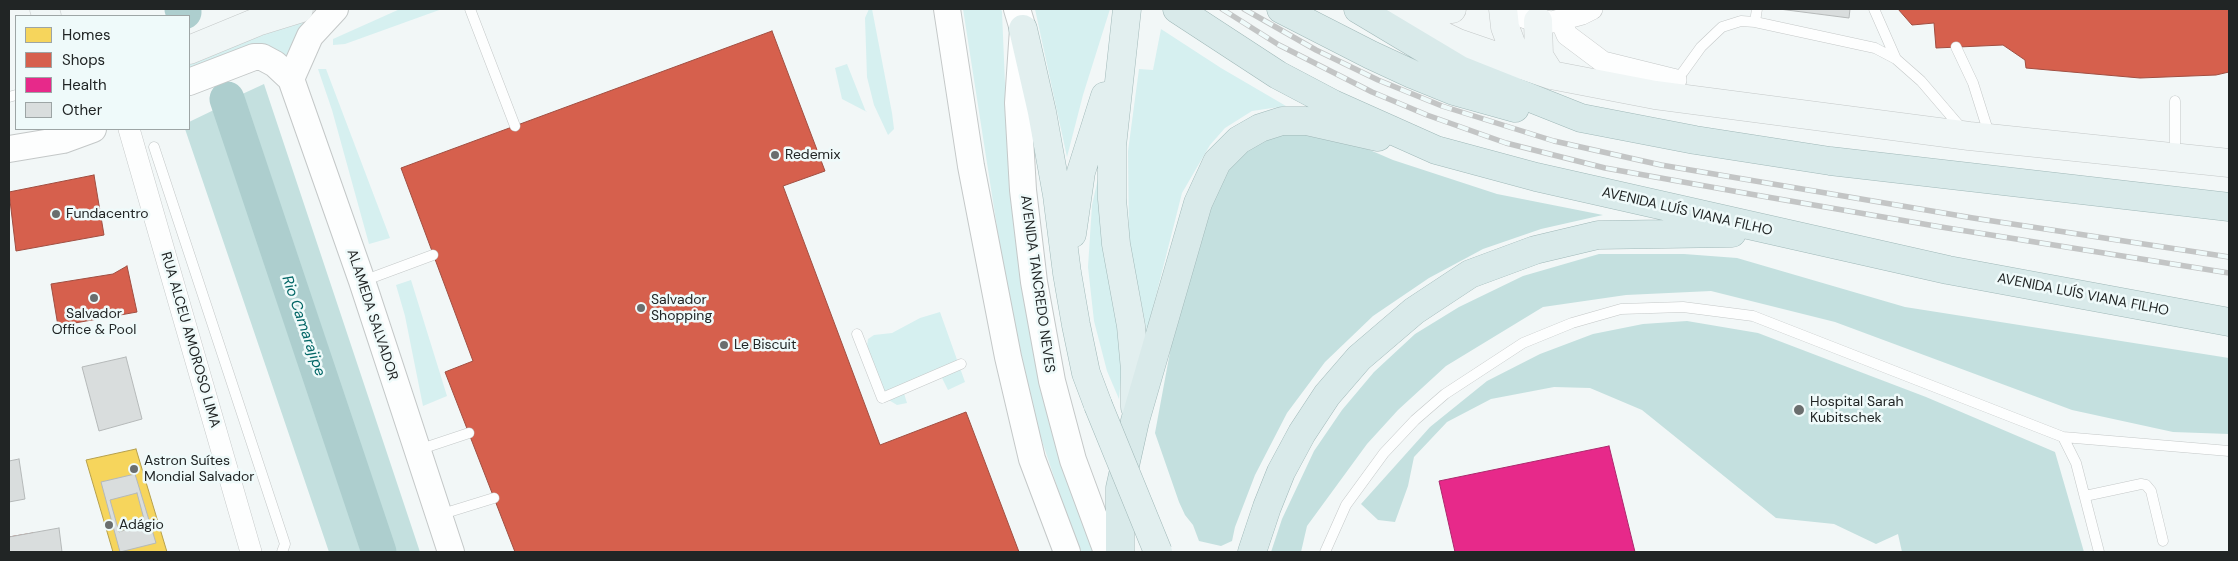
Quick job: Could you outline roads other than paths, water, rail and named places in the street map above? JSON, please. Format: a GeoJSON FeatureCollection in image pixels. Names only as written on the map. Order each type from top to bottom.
{"type":"FeatureCollection","features":[{"type":"Feature","properties":{"kind":"highway"},"geometry":{"type":"LineString","coordinates":[[1281,9],[1371,56],[1454,91],[1516,108],[1581,118],[1695,140],[1830,161],[2229,207]]}},
{"type":"Feature","properties":{"kind":"highway"},"geometry":{"type":"LineString","coordinates":[[1358,9],[1460,70],[1581,118]]}},
{"type":"Feature","properties":{"kind":"highway","name":"AVENIDA LUÍS VIANA FILHO"},"geometry":{"type":"LineString","coordinates":[[1184,14],[1278,75],[1333,104],[1436,150],[1536,177],[1948,270],[2229,322]]}},
{"type":"Feature","properties":{"kind":"highway"},"geometry":{"type":"LineString","coordinates":[[1120,552],[1120,488],[1135,421],[1198,203],[1218,162],[1239,140],[1260,128],[1282,121],[1307,121],[1436,150]]}},
{"type":"Feature","properties":{"kind":"highway"},"geometry":{"type":"LineString","coordinates":[[1252,552],[1281,472],[1302,432],[1327,396],[1360,358],[1414,311],[1470,274],[1535,250],[1598,235],[1778,233]]}},
{"type":"Feature","properties":{"kind":"main road"},"geometry":{"type":"LineString","coordinates":[[190,50],[254,21],[299,9]]}},
{"type":"Feature","properties":{"kind":"main road"},"geometry":{"type":"LineString","coordinates":[[1396,9],[1424,27],[1458,43],[1551,75],[1665,87],[1980,138],[2229,163]]}},
{"type":"Feature","properties":{"kind":"main road"},"geometry":{"type":"LineString","coordinates":[[1412,9],[1439,11],[1452,9]]}},
{"type":"Feature","properties":{"kind":"main road"},"geometry":{"type":"LineString","coordinates":[[1502,9],[1505,27],[1519,65]]}},
{"type":"Feature","properties":{"kind":"main road"},"geometry":{"type":"LineString","coordinates":[[1067,272],[1081,172],[1126,18]]}},
{"type":"Feature","properties":{"kind":"main road"},"geometry":{"type":"LineString","coordinates":[[1126,18],[1112,146],[1112,199],[1116,244],[1131,326],[1135,370],[1135,421]]}},
{"type":"Feature","properties":{"kind":"main road"},"geometry":{"type":"LineString","coordinates":[[1020,19],[1042,112],[1056,186],[1067,272],[1086,373],[1158,552]]}},
{"type":"Feature","properties":{"kind":"main road"},"geometry":{"type":"LineString","coordinates":[[1550,21],[1539,56],[1551,75]]}},
{"type":"Feature","properties":{"kind":"street"},"geometry":{"type":"LineString","coordinates":[[291,79],[310,36],[335,9]]}},
{"type":"Feature","properties":{"kind":"street"},"geometry":{"type":"LineString","coordinates":[[947,9],[971,166],[1008,357],[1032,459],[1067,552]]}},
{"type":"Feature","properties":{"kind":"street"},"geometry":{"type":"LineString","coordinates":[[1502,9],[1550,21],[1603,62],[1665,87]]}},
{"type":"Feature","properties":{"kind":"street"},"geometry":{"type":"LineString","coordinates":[[1550,21],[1582,14],[1592,9]]}},
{"type":"Feature","properties":{"kind":"street","name":"AVENIDA TANCREDO NEVES"},"geometry":{"type":"LineString","coordinates":[[1020,19],[1018,103],[1023,190],[1034,282],[1056,398],[1073,460],[1107,552]]}},
{"type":"Feature","properties":{"kind":"street","name":"ALAMEDA SALVADOR"},"geometry":{"type":"LineString","coordinates":[[190,82],[254,56],[262,57],[275,64],[291,79],[362,281],[451,552]]}},
{"type":"Feature","properties":{"kind":"street"},"geometry":{"type":"LineString","coordinates":[[9,149],[62,140],[89,130]]}},
{"type":"Feature","properties":{"kind":"street","name":"RUA ALCEU AMOROSO LIMA"},"geometry":{"type":"LineString","coordinates":[[129,130],[251,552]]}},
{"type":"Feature","properties":{"kind":"lane"},"geometry":{"type":"LineString","coordinates":[[470,9],[515,126]]}},
{"type":"Feature","properties":{"kind":"lane"},"geometry":{"type":"LineString","coordinates":[[1755,22],[1757,9]]}},
{"type":"Feature","properties":{"kind":"lane"},"geometry":{"type":"LineString","coordinates":[[1874,9],[1896,59]]}},
{"type":"Feature","properties":{"kind":"lane"},"geometry":{"type":"LineString","coordinates":[[1665,87],[1684,72],[1701,47],[1722,27],[1740,21],[1755,22],[1875,48],[1896,59],[1980,138]]}},
{"type":"Feature","properties":{"kind":"lane"},"geometry":{"type":"LineString","coordinates":[[1956,47],[1973,83],[1980,138]]}},
{"type":"Feature","properties":{"kind":"lane"},"geometry":{"type":"LineString","coordinates":[[2175,101],[2175,158]]}},
{"type":"Feature","properties":{"kind":"lane"},"geometry":{"type":"LineString","coordinates":[[154,147],[285,544],[282,552]]}},
{"type":"Feature","properties":{"kind":"lane"},"geometry":{"type":"LineString","coordinates":[[362,281],[433,255]]}},
{"type":"Feature","properties":{"kind":"lane"},"geometry":{"type":"LineString","coordinates":[[1325,552],[1346,505],[1384,453],[1415,420],[1445,394],[1523,342],[1572,323],[1621,309],[1683,307],[1753,316],[2063,437],[2229,451]]}},
{"type":"Feature","properties":{"kind":"lane"},"geometry":{"type":"LineString","coordinates":[[857,334],[882,398],[961,364]]}},
{"type":"Feature","properties":{"kind":"lane"},"geometry":{"type":"LineString","coordinates":[[417,450],[469,433]]}},
{"type":"Feature","properties":{"kind":"lane"},"geometry":{"type":"LineString","coordinates":[[2063,437],[2076,463],[2099,552]]}},
{"type":"Feature","properties":{"kind":"lane"},"geometry":{"type":"LineString","coordinates":[[2085,496],[2141,484],[2146,485],[2151,491],[2163,540]]}},
{"type":"Feature","properties":{"kind":"lane"},"geometry":{"type":"LineString","coordinates":[[438,515],[494,498]]}},
{"type":"Feature","properties":{"kind":"waterway","name":"Rio Camarajipe"},"geometry":{"type":"LineString","coordinates":[[227,99],[379,552]]}},
{"type":"Feature","properties":{"kind":"railway"},"geometry":{"type":"LineString","coordinates":[[1222,9],[1279,45],[1372,92],[1427,115],[1506,143],[1605,168],[1941,227],[2229,273]]}},
{"type":"Feature","properties":{"kind":"railway"},"geometry":{"type":"LineString","coordinates":[[1244,9],[1316,50],[1378,80],[1442,106],[1554,141],[1661,165],[1973,218],[2229,257]]}},
{"type":"Feature","properties":{"kind":"place","name":"Redemix"},"geometry":{"type":"Point","coordinates":[775,155]}},
{"type":"Feature","properties":{"kind":"place","name":"Fundacentro"},"geometry":{"type":"Point","coordinates":[56,214]}},
{"type":"Feature","properties":{"kind":"place","name":"Salvador Office & Pool"},"geometry":{"type":"Point","coordinates":[94,298]}},
{"type":"Feature","properties":{"kind":"place","name":"Salvador Shopping"},"geometry":{"type":"Point","coordinates":[641,308]}},
{"type":"Feature","properties":{"kind":"place","name":"Le Biscuit"},"geometry":{"type":"Point","coordinates":[724,345]}},
{"type":"Feature","properties":{"kind":"place","name":"Hospital Sarah Kubitschek"},"geometry":{"type":"Point","coordinates":[1799,410]}},
{"type":"Feature","properties":{"kind":"place","name":"Astron Suítes Mondial Salvador"},"geometry":{"type":"Point","coordinates":[134,469]}},
{"type":"Feature","properties":{"kind":"place","name":"Adágio"},"geometry":{"type":"Point","coordinates":[109,525]}}]}
